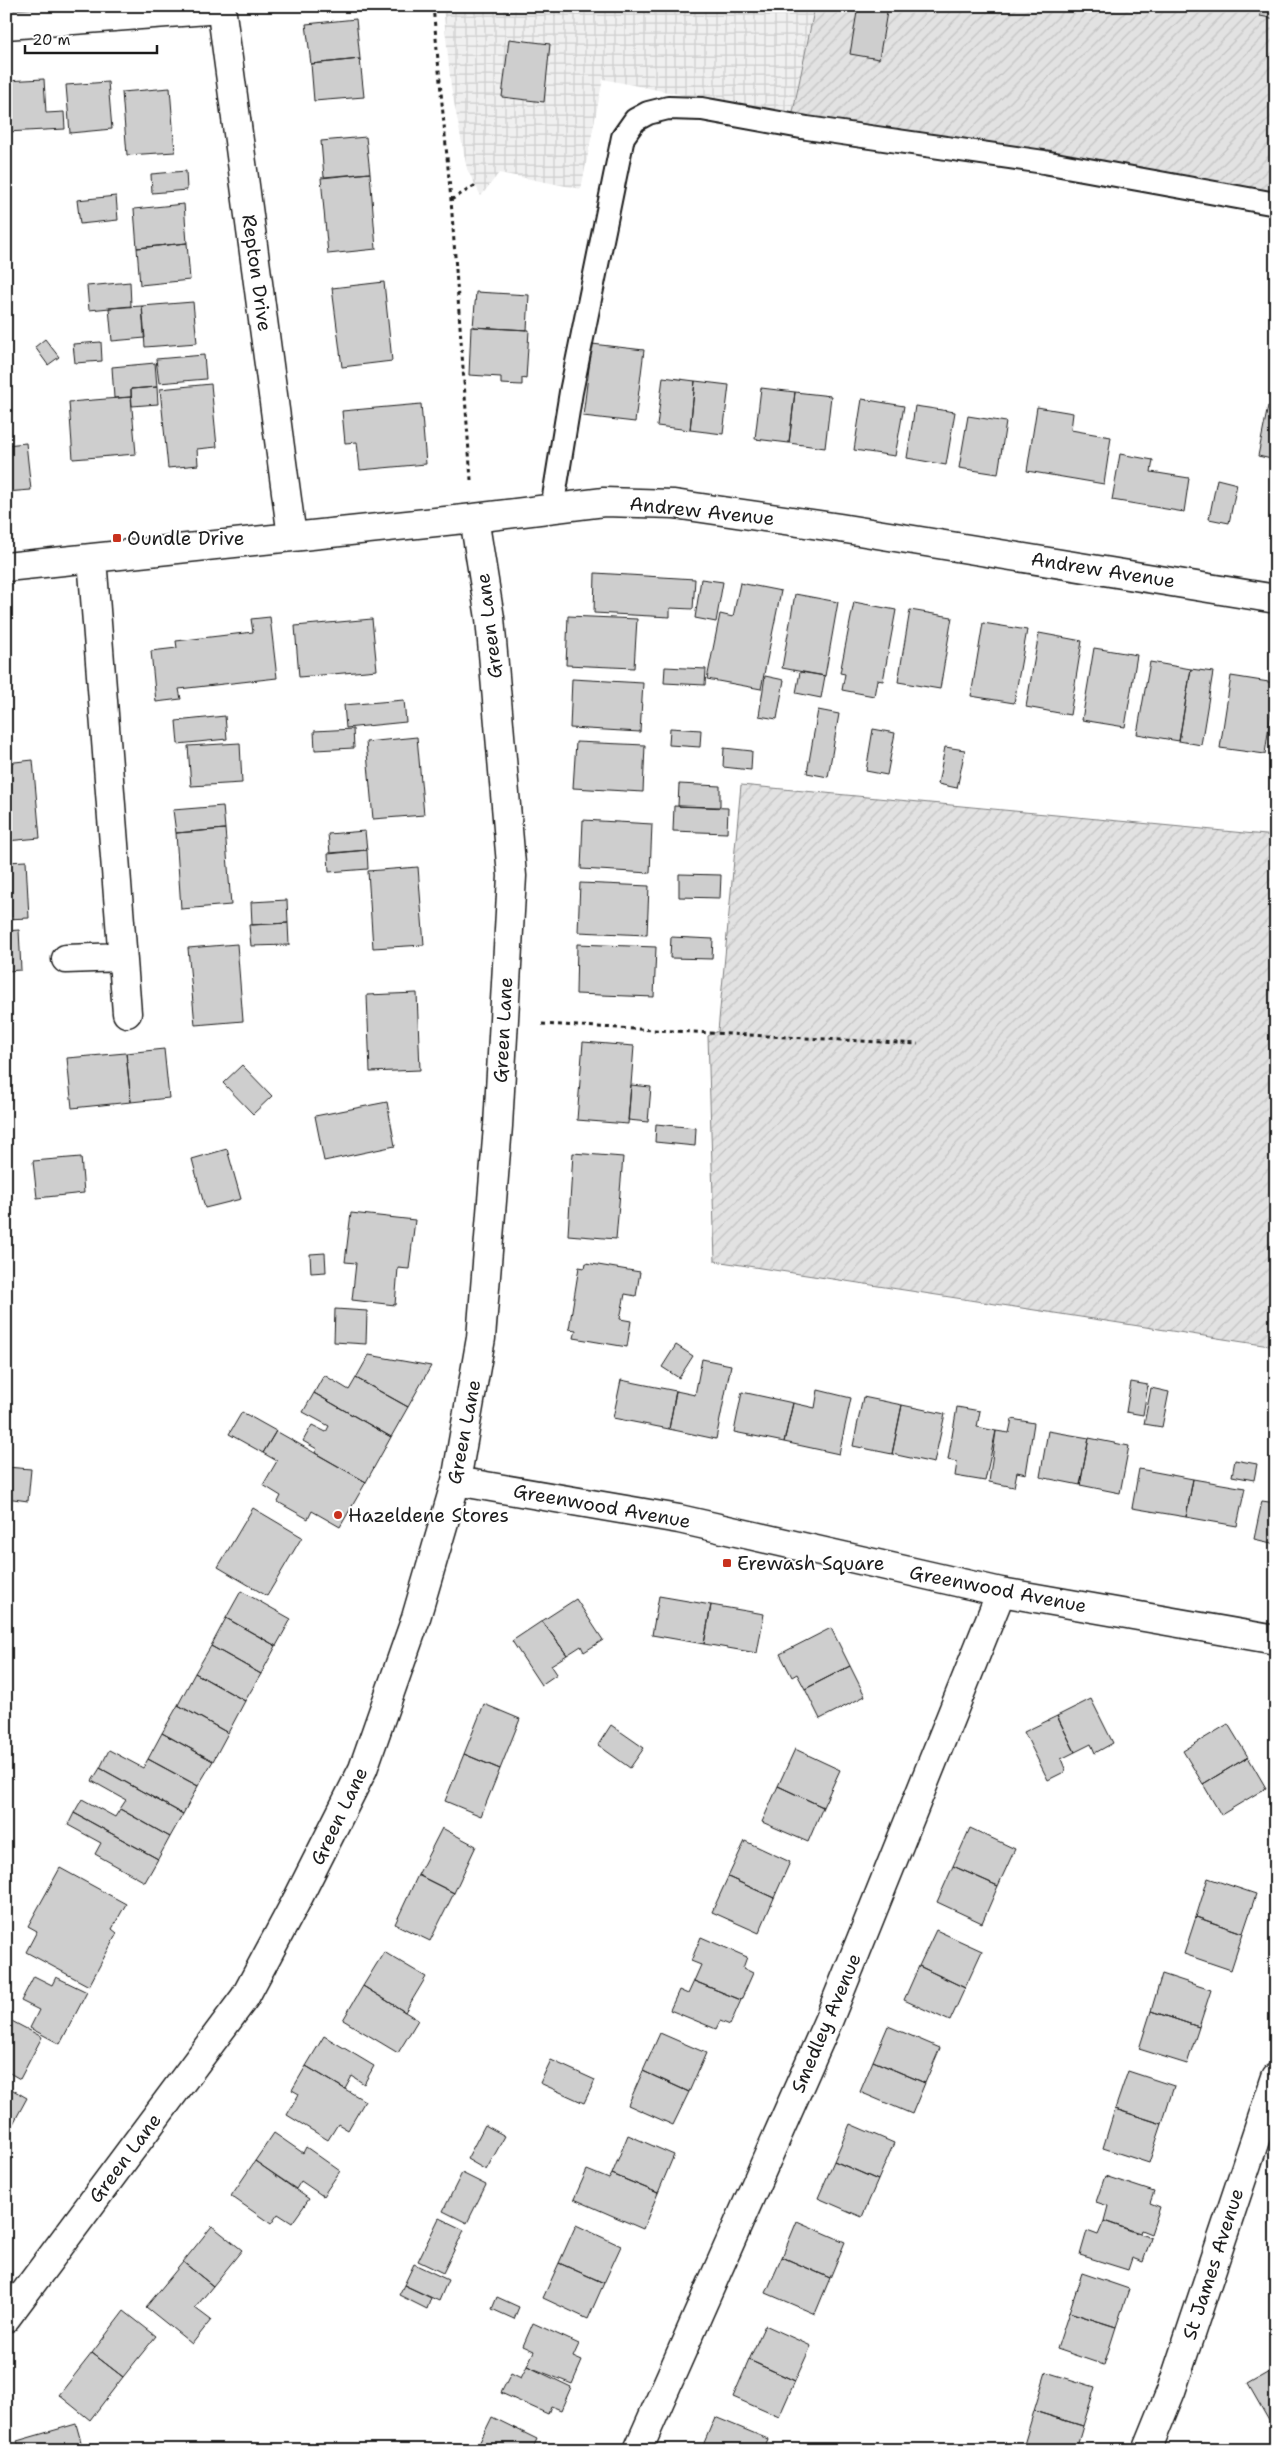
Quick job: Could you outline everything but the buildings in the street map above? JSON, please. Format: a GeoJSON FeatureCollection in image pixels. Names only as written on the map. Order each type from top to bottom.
{"type":"FeatureCollection","features":[{"type":"Feature","properties":{"kind":"street","name":"Repton Drive"},"geometry":{"type":"LineString","coordinates":[[6,25],[221,8],[292,537]]}},
{"type":"Feature","properties":{"kind":"street","name":"Andrew Avenue"},"geometry":{"type":"LineString","coordinates":[[6,568],[474,518],[604,502],[674,504],[850,529],[1276,598]]}},
{"type":"Feature","properties":{"kind":"street","name":"Green Lane"},"geometry":{"type":"LineString","coordinates":[[6,2318],[245,1997],[299,1896],[363,1769],[415,1621],[456,1480],[482,1338],[512,876],[490,618],[474,518]]}},
{"type":"Feature","properties":{"kind":"street"},"geometry":{"type":"LineString","coordinates":[[92,558],[127,1013]]}},
{"type":"Feature","properties":{"kind":"street"},"geometry":{"type":"LineString","coordinates":[[66,959],[122,957]]}},
{"type":"Feature","properties":{"kind":"street","name":"Greenwood Avenue"},"geometry":{"type":"LineString","coordinates":[[456,1480],[679,1519],[1001,1592],[1276,1640]]}},
{"type":"Feature","properties":{"kind":"street","name":"Smedley Avenue"},"geometry":{"type":"LineString","coordinates":[[638,2450],[829,2019],[1001,1592]]}},
{"type":"Feature","properties":{"kind":"street","name":"St James Avenue"},"geometry":{"type":"LineString","coordinates":[[1147,2450],[1170,2391],[1276,2076]]}},
{"type":"Feature","properties":{"kind":"lane"},"geometry":{"type":"LineString","coordinates":[[552,509],[571,392],[623,138],[635,120],[648,113],[668,108],[702,110],[807,128],[1044,162],[1276,204]]}},
{"type":"Feature","properties":{"kind":"path"},"geometry":{"type":"LineString","coordinates":[[433,6],[451,200],[474,518]]}},
{"type":"Feature","properties":{"kind":"path"},"geometry":{"type":"LineString","coordinates":[[451,200],[476,184]]}},
{"type":"Feature","properties":{"kind":"path"},"geometry":{"type":"LineString","coordinates":[[504,1022],[918,1044]]}},
{"type":"Feature","properties":{"kind":"shaded area"},"geometry":{"type":"Polygon","coordinates":[[[443,6],[815,6],[792,117],[603,79],[581,189],[499,173],[481,196],[467,169],[451,87],[443,6]]]}},
{"type":"Feature","properties":{"kind":"shaded area"},"geometry":{"type":"Polygon","coordinates":[[[815,6],[1276,6],[1276,203],[792,117],[815,6]]]}},
{"type":"Feature","properties":{"kind":"shaded area"},"geometry":{"type":"Polygon","coordinates":[[[741,785],[1276,836],[1276,1347],[715,1261],[708,1036],[718,1031],[741,785]]]}},
{"type":"Feature","properties":{"kind":"place","name":"Oundle Drive"},"geometry":{"type":"Point","coordinates":[117,538]}},
{"type":"Feature","properties":{"kind":"place","name":"Hazeldene Stores"},"geometry":{"type":"Point","coordinates":[338,1515]}},
{"type":"Feature","properties":{"kind":"place","name":"Erewash Square"},"geometry":{"type":"Point","coordinates":[727,1563]}}]}
